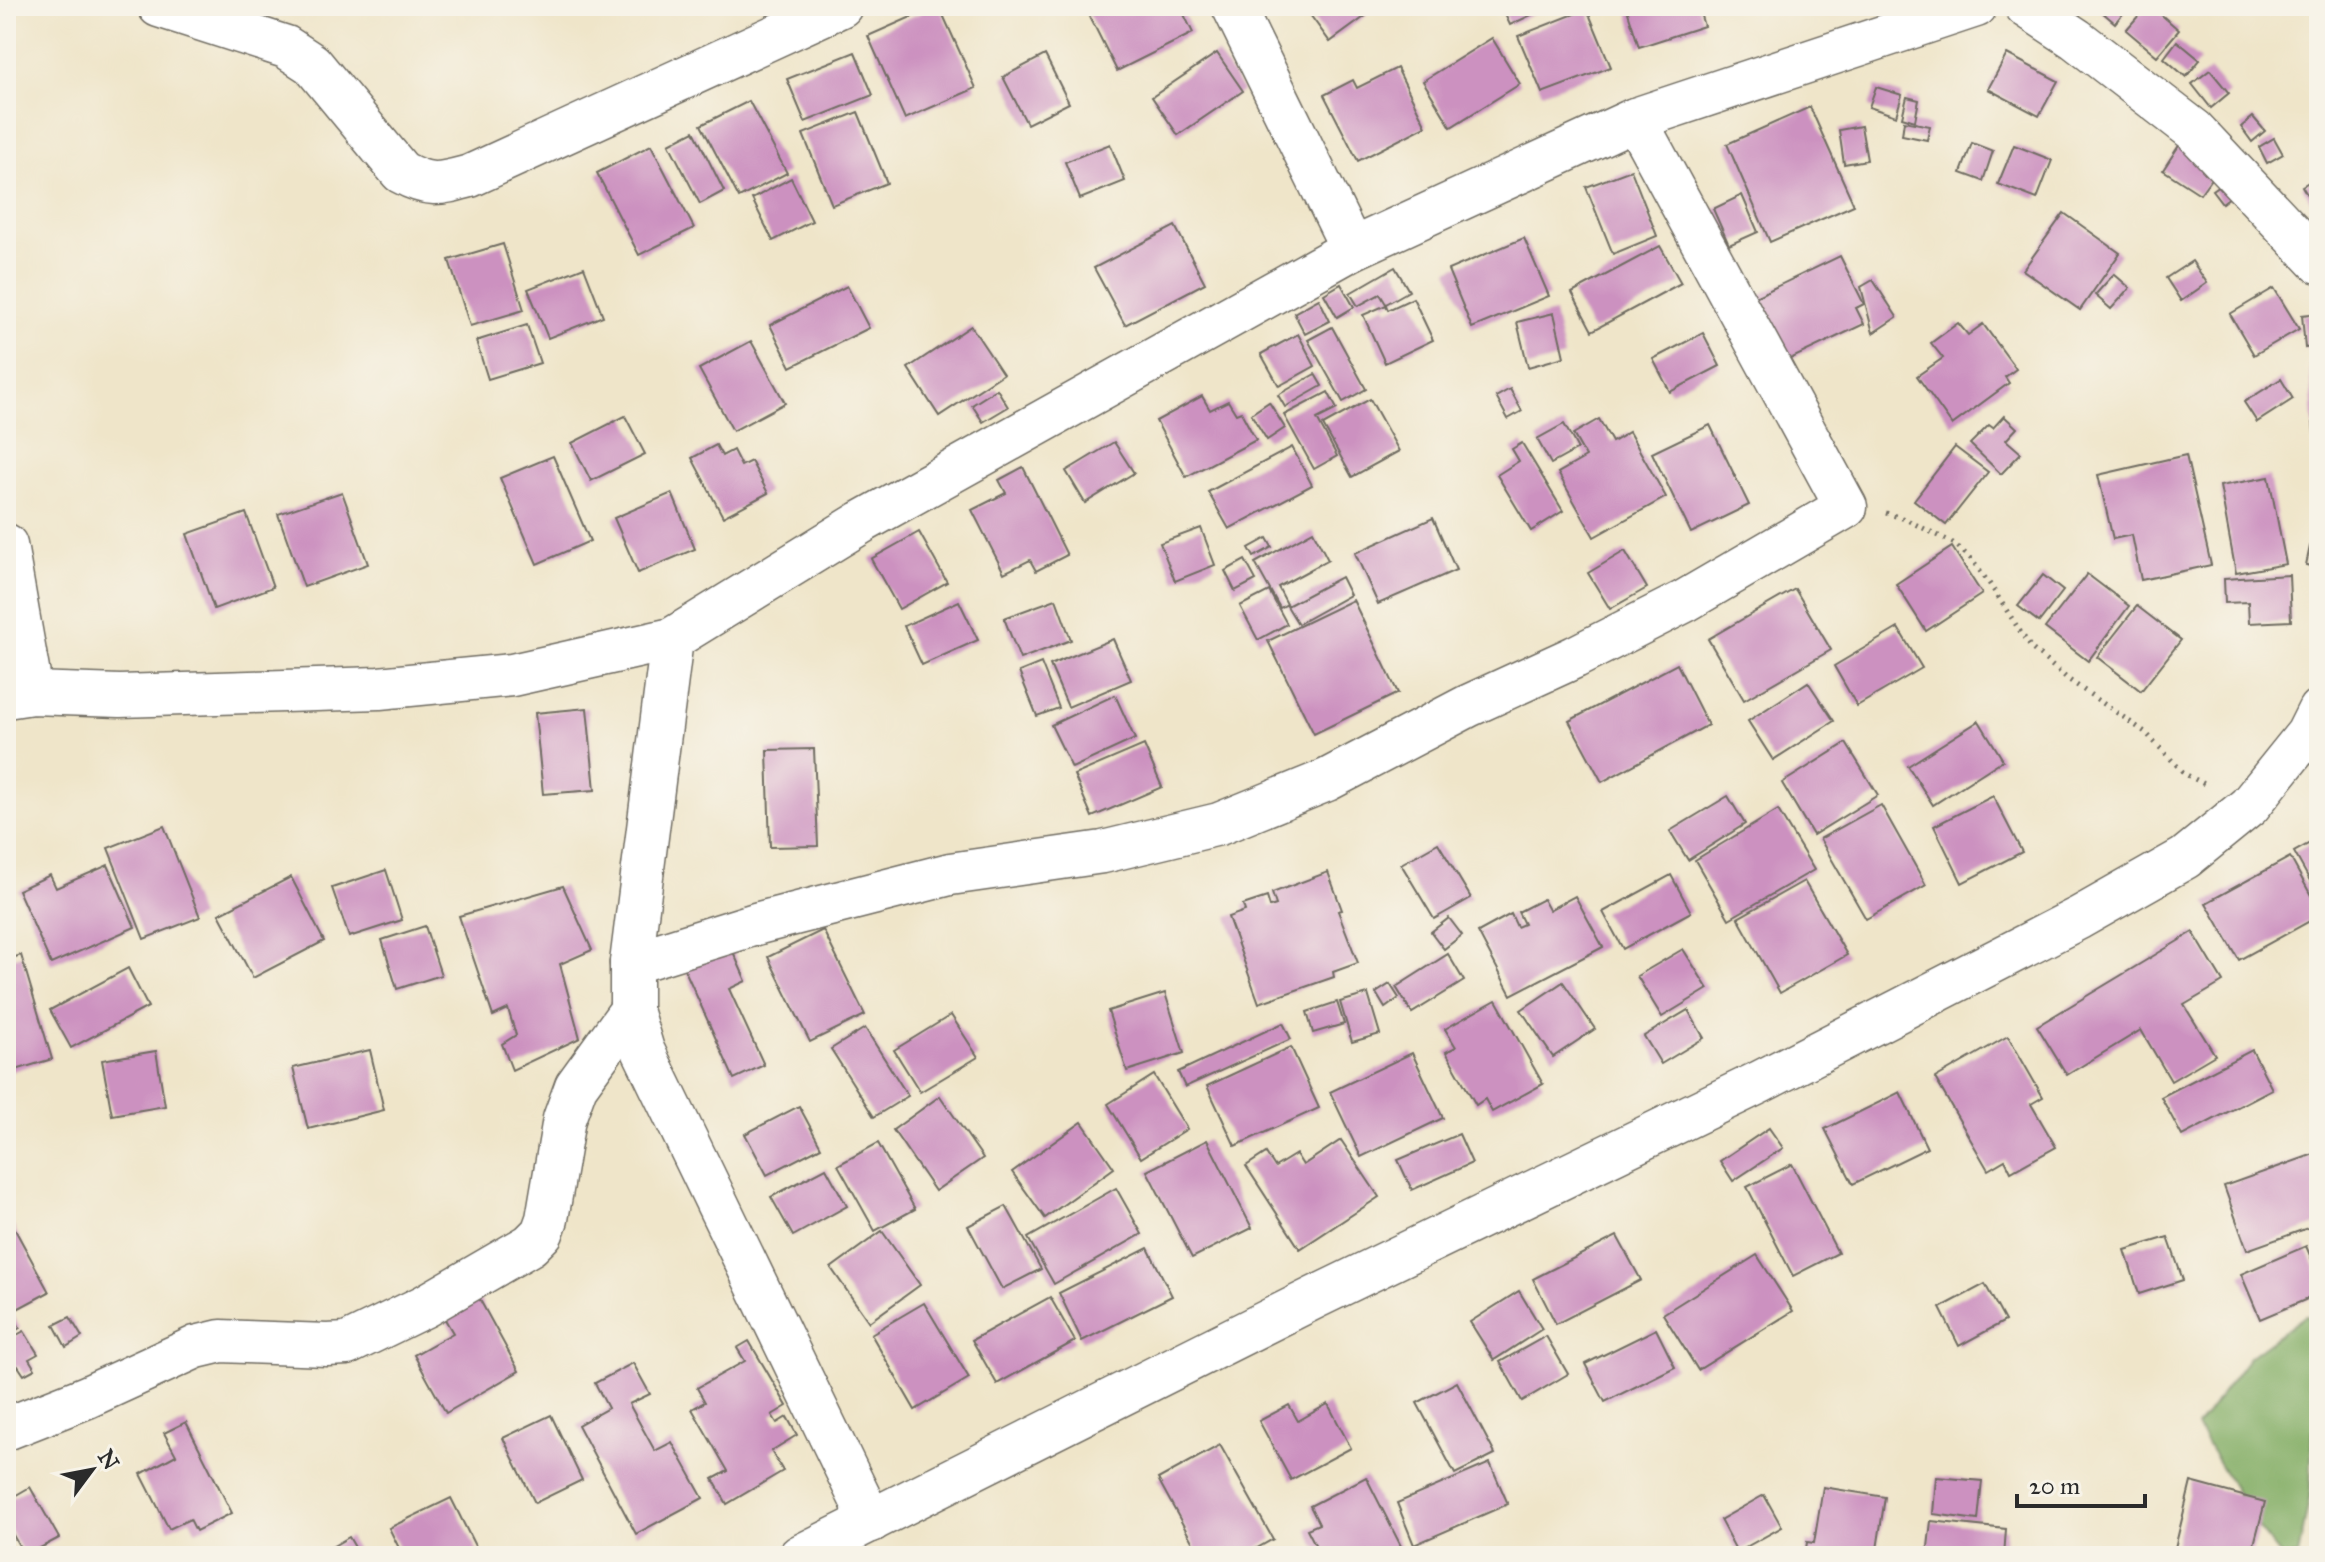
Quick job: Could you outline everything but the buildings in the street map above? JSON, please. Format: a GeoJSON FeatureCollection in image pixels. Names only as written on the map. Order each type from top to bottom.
{"type":"FeatureCollection","features":[{"type":"Feature","properties":{"kind":"street"},"geometry":{"type":"LineString","coordinates":[[159,6],[286,47],[312,64],[401,172],[421,183],[439,184],[470,176],[841,6]]}},
{"type":"Feature","properties":{"kind":"street"},"geometry":{"type":"LineString","coordinates":[[1233,6],[1352,249]]}},
{"type":"Feature","properties":{"kind":"street"},"geometry":{"type":"LineString","coordinates":[[6,545],[19,695],[120,696],[379,688],[512,675],[672,639],[862,522],[1352,249],[1635,119],[1976,6]]}},
{"type":"Feature","properties":{"kind":"street"},"geometry":{"type":"LineString","coordinates":[[2026,6],[2076,39],[2194,130],[2319,262]]}},
{"type":"Feature","properties":{"kind":"street"},"geometry":{"type":"LineString","coordinates":[[631,963],[759,923],[950,874],[1103,852],[1219,824],[1327,780],[1468,706],[1575,657],[1685,601],[1846,507],[1635,119]]}},
{"type":"Feature","properties":{"kind":"street"},"geometry":{"type":"LineString","coordinates":[[672,639],[631,963],[631,1010],[643,1050],[871,1521]]}},
{"type":"Feature","properties":{"kind":"street"},"geometry":{"type":"LineString","coordinates":[[800,1556],[1316,1297],[1760,1082],[2079,918],[2185,858],[2249,806],[2307,734],[2319,710]]}},
{"type":"Feature","properties":{"kind":"street"},"geometry":{"type":"LineString","coordinates":[[6,1429],[87,1397],[196,1347],[221,1341],[347,1344],[425,1306],[530,1245],[542,1233],[547,1219],[564,1119],[576,1086],[631,1010]]}},
{"type":"Feature","properties":{"kind":"path"},"geometry":{"type":"LineString","coordinates":[[1846,507],[1865,507],[1905,519],[1955,544],[1989,583],[2031,648],[2069,680],[2145,732],[2185,774],[2249,806]]}},
{"type":"Feature","properties":{"kind":"green space"},"geometry":{"type":"Polygon","coordinates":[[[2305,1316],[2319,1317],[2319,1432],[2312,1431],[2310,1495],[2298,1556],[2281,1556],[2257,1526],[2197,1427],[2249,1357],[2305,1316]]]}}]}
